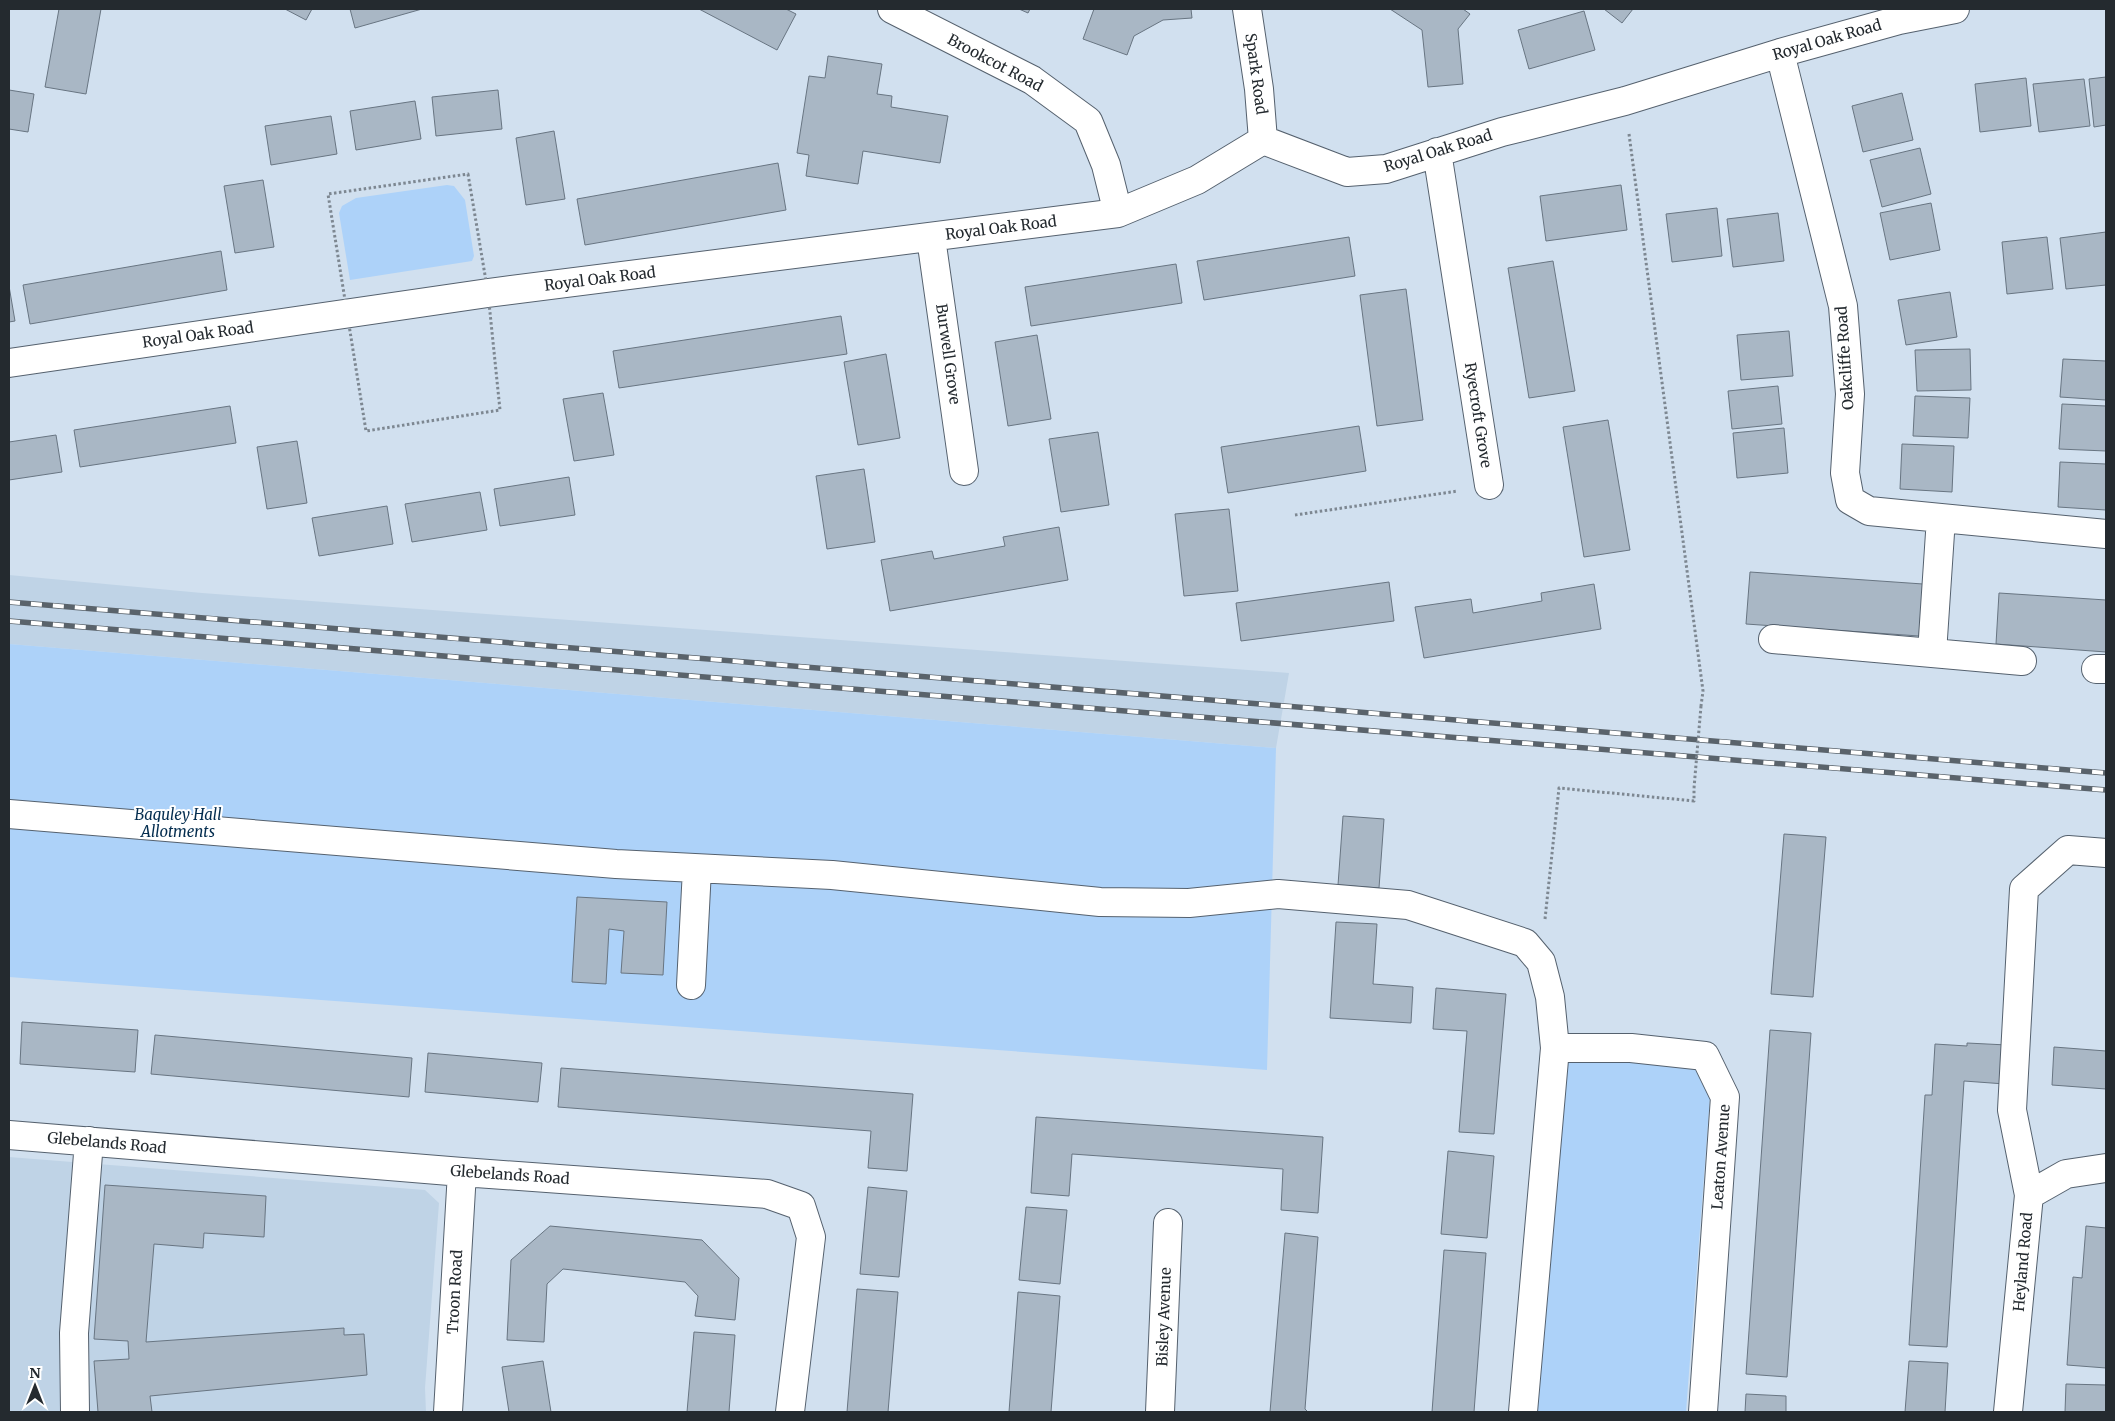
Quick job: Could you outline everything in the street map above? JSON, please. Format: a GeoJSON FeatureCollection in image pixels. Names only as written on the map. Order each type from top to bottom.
{"type":"FeatureCollection","features":[{"type":"Feature","properties":{"kind":"street","name":"Brookcot Road"},"geometry":{"type":"LineString","coordinates":[[892,9],[1032,80],[1088,121],[1106,165],[1118,213]]}},
{"type":"Feature","properties":{"kind":"street","name":"Spark Road"},"geometry":{"type":"LineString","coordinates":[[1247,9],[1260,89],[1263,140]]}},
{"type":"Feature","properties":{"kind":"street","name":"Royal Oak Road"},"geometry":{"type":"LineString","coordinates":[[9,362],[488,293],[1118,213],[1197,180],[1263,140],[1347,172],[1386,169],[1502,132],[1625,101],[1780,53],[1899,20],[1955,9]]}},
{"type":"Feature","properties":{"kind":"street","name":"Oakcliffe Road"},"geometry":{"type":"LineString","coordinates":[[1780,53],[1843,306],[1850,394],[1845,474],[1850,500],[1869,510],[2106,534]]}},
{"type":"Feature","properties":{"kind":"street","name":"Ryecroft Grove"},"geometry":{"type":"LineString","coordinates":[[1437,152],[1489,485]]}},
{"type":"Feature","properties":{"kind":"street","name":"Burwell Grove"},"geometry":{"type":"LineString","coordinates":[[931,238],[964,471]]}},
{"type":"Feature","properties":{"kind":"street"},"geometry":{"type":"LineString","coordinates":[[1932,653],[1941,518]]}},
{"type":"Feature","properties":{"kind":"street"},"geometry":{"type":"LineString","coordinates":[[1773,639],[2022,661]]}},
{"type":"Feature","properties":{"kind":"street"},"geometry":{"type":"LineString","coordinates":[[9,814],[697,869],[832,875],[1100,902],[1189,903],[1278,894],[1408,905],[1525,943],[1541,962],[1550,997],[1555,1048],[1523,1412]]}},
{"type":"Feature","properties":{"kind":"street"},"geometry":{"type":"LineString","coordinates":[[2029,1195],[2012,1110],[2024,889],[2068,850],[2106,853]]}},
{"type":"Feature","properties":{"kind":"street"},"geometry":{"type":"LineString","coordinates":[[692,985],[697,869]]}},
{"type":"Feature","properties":{"kind":"street","name":"Leaton Avenue"},"geometry":{"type":"LineString","coordinates":[[1555,1048],[1630,1048],[1705,1056],[1725,1097],[1703,1412]]}},
{"type":"Feature","properties":{"kind":"street","name":"Glebelands Road"},"geometry":{"type":"LineString","coordinates":[[9,1134],[462,1172],[767,1194],[801,1206],[811,1236],[790,1412]]}},
{"type":"Feature","properties":{"kind":"street"},"geometry":{"type":"LineString","coordinates":[[74,1412],[74,1333],[89,1141]]}},
{"type":"Feature","properties":{"kind":"street","name":"Heyland Road"},"geometry":{"type":"LineString","coordinates":[[2008,1412],[2029,1195],[2066,1174],[2106,1168]]}},
{"type":"Feature","properties":{"kind":"street","name":"Troon Road"},"geometry":{"type":"LineString","coordinates":[[448,1412],[462,1172]]}},
{"type":"Feature","properties":{"kind":"street","name":"Bisley Avenue"},"geometry":{"type":"LineString","coordinates":[[1160,1412],[1168,1222]]}},
{"type":"Feature","properties":{"kind":"path"},"geometry":{"type":"LineString","coordinates":[[1541,962],[1559,788],[1694,801],[1703,690],[1625,101]]}},
{"type":"Feature","properties":{"kind":"path"},"geometry":{"type":"LineString","coordinates":[[468,174],[488,293],[500,410],[366,431],[328,194],[468,174]]}},
{"type":"Feature","properties":{"kind":"path","name":"Ryecroft Grove"},"geometry":{"type":"LineString","coordinates":[[1296,515],[1489,485]]}},
{"type":"Feature","properties":{"kind":"shaded area"},"geometry":{"type":"Polygon","coordinates":[[[9,575],[202,593],[1289,673],[1276,748],[9,644],[9,575]]]}},
{"type":"Feature","properties":{"kind":"shaded area"},"geometry":{"type":"Polygon","coordinates":[[[9,1157],[425,1190],[439,1203],[425,1388],[426,1412],[9,1412],[9,1157]]]}},
{"type":"Feature","properties":{"kind":"green space"},"geometry":{"type":"Polygon","coordinates":[[[447,185],[454,186],[465,200],[474,256],[472,261],[350,280],[339,213],[342,206],[356,198],[447,185]]]}},
{"type":"Feature","properties":{"kind":"green space","name":"Baguley Hall Allotments"},"geometry":{"type":"Polygon","coordinates":[[[9,644],[1276,748],[1267,1070],[9,977],[9,644]]]}},
{"type":"Feature","properties":{"kind":"green space"},"geometry":{"type":"Polygon","coordinates":[[[1568,1048],[1712,1071],[1686,1412],[1526,1412],[1568,1048]]]}},
{"type":"Feature","properties":{"kind":"building"},"geometry":{"type":"Polygon","coordinates":[[[59,9],[101,9],[86,94],[45,87],[59,9]]]}},
{"type":"Feature","properties":{"kind":"building"},"geometry":{"type":"Polygon","coordinates":[[[285,9],[312,9],[306,20],[285,9]]]}},
{"type":"Feature","properties":{"kind":"building"},"geometry":{"type":"Polygon","coordinates":[[[350,9],[422,9],[355,28],[350,9]]]}},
{"type":"Feature","properties":{"kind":"building"},"geometry":{"type":"Polygon","coordinates":[[[699,9],[786,9],[796,14],[777,50],[699,9]]]}},
{"type":"Feature","properties":{"kind":"building"},"geometry":{"type":"Polygon","coordinates":[[[1019,9],[1030,9],[1028,13],[1019,9]]]}},
{"type":"Feature","properties":{"kind":"building"},"geometry":{"type":"Polygon","coordinates":[[[1094,9],[1191,9],[1192,18],[1163,20],[1134,36],[1127,55],[1083,39],[1094,9]]]}},
{"type":"Feature","properties":{"kind":"building"},"geometry":{"type":"Polygon","coordinates":[[[1390,9],[1463,9],[1470,14],[1458,29],[1463,84],[1428,87],[1422,30],[1390,9]]]}},
{"type":"Feature","properties":{"kind":"building"},"geometry":{"type":"Polygon","coordinates":[[[1604,9],[1633,9],[1622,23],[1604,9]]]}},
{"type":"Feature","properties":{"kind":"building"},"geometry":{"type":"Polygon","coordinates":[[[1584,11],[1595,50],[1529,69],[1518,30],[1584,11]]]}},
{"type":"Feature","properties":{"kind":"building"},"geometry":{"type":"Polygon","coordinates":[[[828,56],[882,64],[877,94],[892,96],[891,107],[948,116],[940,163],[863,151],[858,184],[806,176],[809,155],[797,153],[809,76],[825,78],[828,56]]]}},
{"type":"Feature","properties":{"kind":"building"},"geometry":{"type":"Polygon","coordinates":[[[2106,77],[2106,125],[2094,127],[2089,79],[2106,77]]]}},
{"type":"Feature","properties":{"kind":"building"},"geometry":{"type":"Polygon","coordinates":[[[2026,78],[2031,126],[1980,132],[1975,84],[2026,78]]]}},
{"type":"Feature","properties":{"kind":"building"},"geometry":{"type":"Polygon","coordinates":[[[2084,79],[2090,126],[2039,132],[2033,84],[2084,79]]]}},
{"type":"Feature","properties":{"kind":"building"},"geometry":{"type":"Polygon","coordinates":[[[9,90],[34,94],[28,132],[9,129],[9,90]]]}},
{"type":"Feature","properties":{"kind":"building"},"geometry":{"type":"Polygon","coordinates":[[[498,90],[502,129],[436,136],[432,97],[498,90]]]}},
{"type":"Feature","properties":{"kind":"building"},"geometry":{"type":"Polygon","coordinates":[[[1902,93],[1913,140],[1863,152],[1852,106],[1902,93]]]}},
{"type":"Feature","properties":{"kind":"building"},"geometry":{"type":"Polygon","coordinates":[[[415,101],[421,139],[356,150],[350,111],[415,101]]]}},
{"type":"Feature","properties":{"kind":"building"},"geometry":{"type":"Polygon","coordinates":[[[331,116],[337,154],[271,165],[265,126],[331,116]]]}},
{"type":"Feature","properties":{"kind":"building"},"geometry":{"type":"Polygon","coordinates":[[[554,131],[565,199],[526,205],[516,138],[554,131]]]}},
{"type":"Feature","properties":{"kind":"building"},"geometry":{"type":"Polygon","coordinates":[[[1920,148],[1931,194],[1882,207],[1870,160],[1920,148]]]}},
{"type":"Feature","properties":{"kind":"building"},"geometry":{"type":"Polygon","coordinates":[[[778,163],[786,210],[585,245],[577,199],[778,163]]]}},
{"type":"Feature","properties":{"kind":"building"},"geometry":{"type":"Polygon","coordinates":[[[263,180],[274,247],[235,253],[224,186],[263,180]]]}},
{"type":"Feature","properties":{"kind":"building"},"geometry":{"type":"Polygon","coordinates":[[[1621,185],[1627,230],[1546,241],[1540,196],[1621,185]]]}},
{"type":"Feature","properties":{"kind":"building"},"geometry":{"type":"Polygon","coordinates":[[[1931,203],[1940,250],[1890,260],[1880,213],[1931,203]]]}},
{"type":"Feature","properties":{"kind":"building"},"geometry":{"type":"Polygon","coordinates":[[[1717,208],[1722,256],[1672,262],[1666,214],[1717,208]]]}},
{"type":"Feature","properties":{"kind":"building"},"geometry":{"type":"Polygon","coordinates":[[[1778,213],[1784,261],[1733,267],[1727,219],[1778,213]]]}},
{"type":"Feature","properties":{"kind":"building"},"geometry":{"type":"Polygon","coordinates":[[[2106,232],[2106,285],[2066,289],[2060,238],[2106,232]]]}},
{"type":"Feature","properties":{"kind":"building"},"geometry":{"type":"Polygon","coordinates":[[[1349,237],[1355,276],[1204,300],[1197,261],[1349,237]]]}},
{"type":"Feature","properties":{"kind":"building"},"geometry":{"type":"Polygon","coordinates":[[[2047,237],[2053,289],[2007,294],[2002,242],[2047,237]]]}},
{"type":"Feature","properties":{"kind":"building"},"geometry":{"type":"Polygon","coordinates":[[[221,251],[227,290],[30,324],[23,285],[221,251]]]}},
{"type":"Feature","properties":{"kind":"building"},"geometry":{"type":"Polygon","coordinates":[[[1553,261],[1575,391],[1529,398],[1508,268],[1553,261]]]}},
{"type":"Feature","properties":{"kind":"building"},"geometry":{"type":"Polygon","coordinates":[[[1176,264],[1182,303],[1031,326],[1025,287],[1176,264]]]}},
{"type":"Feature","properties":{"kind":"building"},"geometry":{"type":"Polygon","coordinates":[[[9,286],[15,321],[9,322],[9,286]]]}},
{"type":"Feature","properties":{"kind":"building"},"geometry":{"type":"Polygon","coordinates":[[[1406,289],[1423,420],[1377,426],[1360,295],[1406,289]]]}},
{"type":"Feature","properties":{"kind":"building"},"geometry":{"type":"Polygon","coordinates":[[[1950,292],[1957,337],[1906,345],[1898,300],[1950,292]]]}},
{"type":"Feature","properties":{"kind":"building"},"geometry":{"type":"Polygon","coordinates":[[[841,316],[847,354],[619,388],[613,351],[841,316]]]}},
{"type":"Feature","properties":{"kind":"building"},"geometry":{"type":"Polygon","coordinates":[[[1789,331],[1793,376],[1741,380],[1737,335],[1789,331]]]}},
{"type":"Feature","properties":{"kind":"building"},"geometry":{"type":"Polygon","coordinates":[[[1037,335],[1051,419],[1008,426],[995,342],[1037,335]]]}},
{"type":"Feature","properties":{"kind":"building"},"geometry":{"type":"Polygon","coordinates":[[[1970,349],[1971,390],[1917,391],[1915,350],[1970,349]]]}},
{"type":"Feature","properties":{"kind":"building"},"geometry":{"type":"Polygon","coordinates":[[[886,354],[900,438],[858,445],[844,362],[886,354]]]}},
{"type":"Feature","properties":{"kind":"building"},"geometry":{"type":"Polygon","coordinates":[[[2063,359],[2106,361],[2106,400],[2060,397],[2063,359]]]}},
{"type":"Feature","properties":{"kind":"building"},"geometry":{"type":"Polygon","coordinates":[[[1778,386],[1782,424],[1732,429],[1728,391],[1778,386]]]}},
{"type":"Feature","properties":{"kind":"building"},"geometry":{"type":"Polygon","coordinates":[[[603,393],[614,455],[574,461],[563,399],[603,393]]]}},
{"type":"Feature","properties":{"kind":"building"},"geometry":{"type":"Polygon","coordinates":[[[1915,396],[1970,398],[1968,438],[1913,436],[1915,396]]]}},
{"type":"Feature","properties":{"kind":"building"},"geometry":{"type":"Polygon","coordinates":[[[2062,404],[2106,406],[2106,451],[2059,449],[2062,404]]]}},
{"type":"Feature","properties":{"kind":"building"},"geometry":{"type":"Polygon","coordinates":[[[230,406],[236,443],[80,467],[74,430],[230,406]]]}},
{"type":"Feature","properties":{"kind":"building"},"geometry":{"type":"Polygon","coordinates":[[[1608,420],[1630,550],[1584,557],[1563,427],[1608,420]]]}},
{"type":"Feature","properties":{"kind":"building"},"geometry":{"type":"Polygon","coordinates":[[[1359,426],[1366,471],[1228,493],[1221,447],[1359,426]]]}},
{"type":"Feature","properties":{"kind":"building"},"geometry":{"type":"Polygon","coordinates":[[[1784,428],[1788,473],[1737,478],[1733,433],[1784,428]]]}},
{"type":"Feature","properties":{"kind":"building"},"geometry":{"type":"Polygon","coordinates":[[[1098,432],[1109,505],[1061,512],[1049,439],[1098,432]]]}},
{"type":"Feature","properties":{"kind":"building"},"geometry":{"type":"Polygon","coordinates":[[[56,435],[62,472],[9,480],[9,442],[56,435]]]}},
{"type":"Feature","properties":{"kind":"building"},"geometry":{"type":"Polygon","coordinates":[[[297,441],[307,503],[267,509],[257,447],[297,441]]]}},
{"type":"Feature","properties":{"kind":"building"},"geometry":{"type":"Polygon","coordinates":[[[1902,444],[1954,446],[1952,492],[1900,489],[1902,444]]]}},
{"type":"Feature","properties":{"kind":"building"},"geometry":{"type":"Polygon","coordinates":[[[2060,462],[2106,464],[2106,510],[2058,507],[2060,462]]]}},
{"type":"Feature","properties":{"kind":"building"},"geometry":{"type":"Polygon","coordinates":[[[864,469],[875,542],[827,549],[816,476],[864,469]]]}},
{"type":"Feature","properties":{"kind":"building"},"geometry":{"type":"Polygon","coordinates":[[[569,477],[575,515],[500,526],[494,489],[569,477]]]}},
{"type":"Feature","properties":{"kind":"building"},"geometry":{"type":"Polygon","coordinates":[[[480,492],[487,530],[412,542],[405,504],[480,492]]]}},
{"type":"Feature","properties":{"kind":"building"},"geometry":{"type":"Polygon","coordinates":[[[387,506],[393,544],[319,556],[312,518],[387,506]]]}},
{"type":"Feature","properties":{"kind":"building"},"geometry":{"type":"Polygon","coordinates":[[[1229,509],[1238,591],[1184,596],[1175,514],[1229,509]]]}},
{"type":"Feature","properties":{"kind":"building"},"geometry":{"type":"Polygon","coordinates":[[[1059,527],[1068,580],[890,611],[881,560],[932,551],[934,559],[1005,546],[1003,537],[1059,527]]]}},
{"type":"Feature","properties":{"kind":"building"},"geometry":{"type":"Polygon","coordinates":[[[1750,572],[1923,584],[1919,636],[1746,624],[1750,572]]]}},
{"type":"Feature","properties":{"kind":"building"},"geometry":{"type":"Polygon","coordinates":[[[1389,582],[1394,621],[1241,641],[1236,603],[1389,582]]]}},
{"type":"Feature","properties":{"kind":"building"},"geometry":{"type":"Polygon","coordinates":[[[1594,584],[1601,629],[1424,658],[1415,607],[1471,599],[1473,613],[1542,601],[1541,593],[1594,584]]]}},
{"type":"Feature","properties":{"kind":"building"},"geometry":{"type":"Polygon","coordinates":[[[1999,593],[2106,600],[2106,652],[1996,644],[1999,593]]]}},
{"type":"Feature","properties":{"kind":"building"},"geometry":{"type":"Polygon","coordinates":[[[1343,816],[1384,819],[1379,888],[1338,885],[1343,816]]]}},
{"type":"Feature","properties":{"kind":"building"},"geometry":{"type":"Polygon","coordinates":[[[1784,834],[1826,837],[1813,997],[1771,994],[1784,834]]]}},
{"type":"Feature","properties":{"kind":"building"},"geometry":{"type":"Polygon","coordinates":[[[577,897],[667,902],[663,975],[621,973],[624,931],[609,929],[606,984],[572,982],[577,897]]]}},
{"type":"Feature","properties":{"kind":"building"},"geometry":{"type":"Polygon","coordinates":[[[1336,922],[1377,924],[1373,984],[1413,987],[1411,1023],[1330,1018],[1336,922]]]}},
{"type":"Feature","properties":{"kind":"building"},"geometry":{"type":"Polygon","coordinates":[[[1436,988],[1506,994],[1494,1134],[1459,1132],[1467,1031],[1433,1029],[1436,988]]]}},
{"type":"Feature","properties":{"kind":"building"},"geometry":{"type":"Polygon","coordinates":[[[22,1022],[138,1030],[135,1072],[20,1064],[22,1022]]]}},
{"type":"Feature","properties":{"kind":"building"},"geometry":{"type":"Polygon","coordinates":[[[1770,1030],[1811,1033],[1787,1377],[1746,1374],[1770,1030]]]}},
{"type":"Feature","properties":{"kind":"building"},"geometry":{"type":"Polygon","coordinates":[[[155,1035],[412,1058],[409,1097],[151,1074],[155,1035]]]}},
{"type":"Feature","properties":{"kind":"building"},"geometry":{"type":"Polygon","coordinates":[[[1967,1043],[2007,1045],[2005,1084],[1964,1081],[1947,1347],[1909,1345],[1925,1095],[1932,1095],[1935,1044],[1967,1046],[1967,1043]]]}},
{"type":"Feature","properties":{"kind":"building"},"geometry":{"type":"Polygon","coordinates":[[[2054,1047],[2106,1051],[2106,1089],[2052,1085],[2054,1047]]]}},
{"type":"Feature","properties":{"kind":"building"},"geometry":{"type":"Polygon","coordinates":[[[428,1053],[542,1063],[538,1102],[425,1092],[428,1053]]]}},
{"type":"Feature","properties":{"kind":"building"},"geometry":{"type":"Polygon","coordinates":[[[561,1068],[913,1094],[907,1171],[868,1168],[871,1131],[558,1107],[561,1068]]]}},
{"type":"Feature","properties":{"kind":"building"},"geometry":{"type":"Polygon","coordinates":[[[1036,1117],[1323,1137],[1318,1213],[1281,1210],[1283,1169],[1072,1154],[1069,1196],[1031,1193],[1036,1117]]]}},
{"type":"Feature","properties":{"kind":"building"},"geometry":{"type":"Polygon","coordinates":[[[1448,1151],[1494,1156],[1487,1238],[1441,1234],[1448,1151]]]}},
{"type":"Feature","properties":{"kind":"building"},"geometry":{"type":"Polygon","coordinates":[[[105,1185],[266,1196],[264,1237],[204,1233],[203,1248],[154,1244],[146,1342],[344,1328],[344,1335],[364,1334],[367,1375],[150,1396],[152,1412],[98,1412],[94,1361],[129,1359],[128,1341],[94,1339],[105,1185]]]}},
{"type":"Feature","properties":{"kind":"building"},"geometry":{"type":"Polygon","coordinates":[[[868,1187],[907,1191],[899,1277],[860,1274],[868,1187]]]}},
{"type":"Feature","properties":{"kind":"building"},"geometry":{"type":"Polygon","coordinates":[[[1026,1207],[1067,1210],[1060,1284],[1019,1280],[1026,1207]]]}},
{"type":"Feature","properties":{"kind":"building"},"geometry":{"type":"Polygon","coordinates":[[[550,1226],[702,1240],[739,1278],[735,1320],[695,1316],[698,1296],[685,1282],[563,1269],[547,1284],[544,1342],[507,1340],[511,1260],[550,1226]]]}},
{"type":"Feature","properties":{"kind":"building"},"geometry":{"type":"Polygon","coordinates":[[[2086,1226],[2106,1228],[2106,1368],[2067,1365],[2073,1277],[2082,1278],[2086,1226]]]}},
{"type":"Feature","properties":{"kind":"building"},"geometry":{"type":"Polygon","coordinates":[[[1285,1233],[1318,1237],[1305,1409],[1308,1412],[1270,1412],[1285,1233]]]}},
{"type":"Feature","properties":{"kind":"building"},"geometry":{"type":"Polygon","coordinates":[[[1444,1250],[1486,1253],[1474,1412],[1432,1412],[1444,1250]]]}},
{"type":"Feature","properties":{"kind":"building"},"geometry":{"type":"Polygon","coordinates":[[[857,1289],[898,1292],[888,1412],[847,1412],[857,1289]]]}},
{"type":"Feature","properties":{"kind":"building"},"geometry":{"type":"Polygon","coordinates":[[[1018,1292],[1060,1296],[1051,1412],[1009,1412],[1018,1292]]]}},
{"type":"Feature","properties":{"kind":"building"},"geometry":{"type":"Polygon","coordinates":[[[694,1332],[735,1335],[729,1412],[687,1412],[694,1332]]]}},
{"type":"Feature","properties":{"kind":"building"},"geometry":{"type":"Polygon","coordinates":[[[543,1361],[551,1412],[509,1412],[502,1367],[543,1361]]]}},
{"type":"Feature","properties":{"kind":"building"},"geometry":{"type":"Polygon","coordinates":[[[1909,1361],[1948,1363],[1945,1412],[1905,1412],[1909,1361]]]}},
{"type":"Feature","properties":{"kind":"building"},"geometry":{"type":"Polygon","coordinates":[[[2066,1384],[2106,1385],[2106,1412],[2065,1412],[2066,1384]]]}},
{"type":"Feature","properties":{"kind":"building"},"geometry":{"type":"Polygon","coordinates":[[[1746,1394],[1786,1396],[1786,1412],[1745,1412],[1746,1394]]]}},
{"type":"Feature","properties":{"kind":"railway"},"geometry":{"type":"LineString","coordinates":[[9,602],[2106,773]]}},
{"type":"Feature","properties":{"kind":"railway"},"geometry":{"type":"LineString","coordinates":[[9,621],[2106,790]]}}]}
